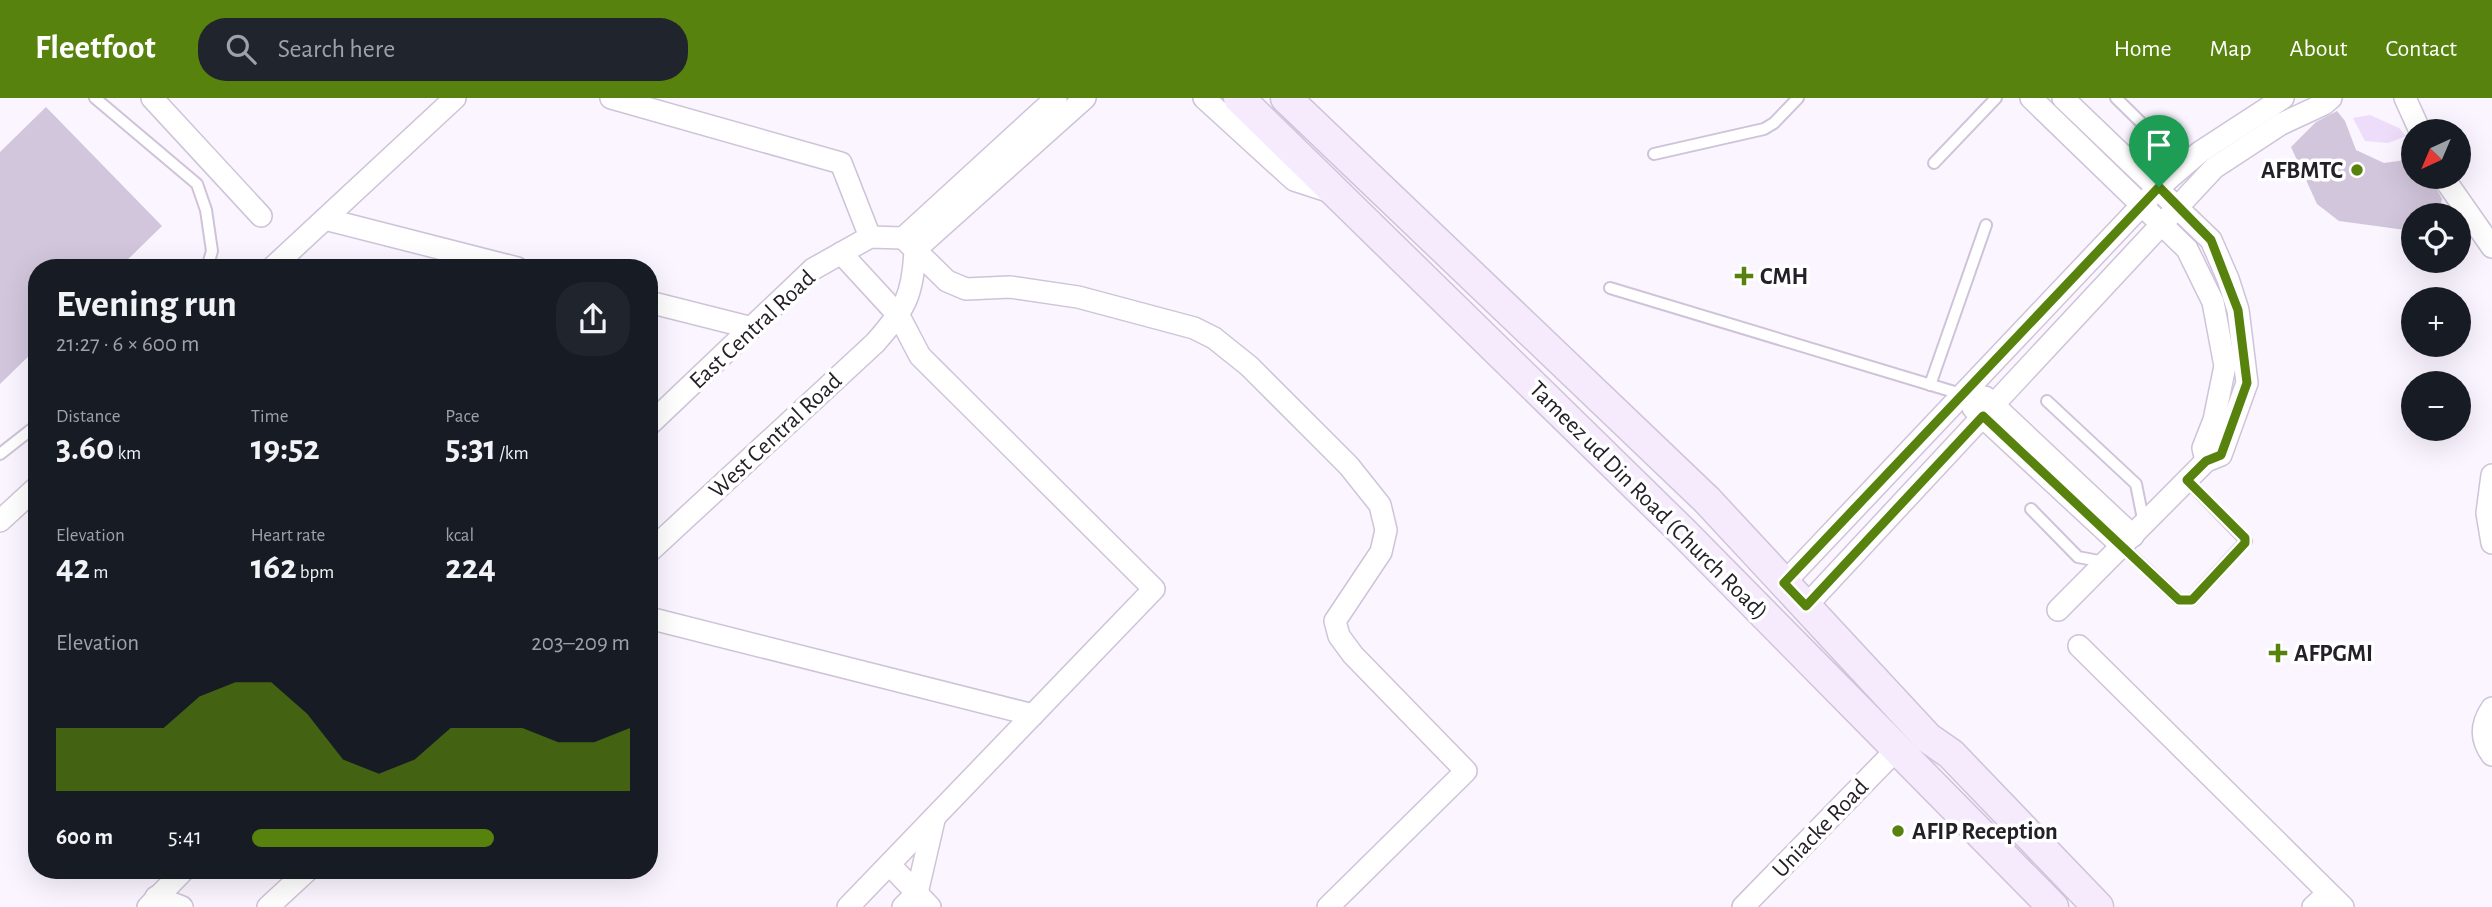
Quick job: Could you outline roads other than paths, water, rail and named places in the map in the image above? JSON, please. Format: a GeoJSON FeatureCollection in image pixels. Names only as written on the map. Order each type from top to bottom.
{"type":"FeatureCollection","features":[{"type":"Feature","properties":{"kind":"main road","name":"Tameez ud Din Road (Church Road)"},"geometry":{"type":"LineString","coordinates":[[1239,98],[1682,531],[2053,907]]}},
{"type":"Feature","properties":{"kind":"main road","name":"Tameez ud Din Road (Church Road)"},"geometry":{"type":"LineString","coordinates":[[1286,98],[1707,500],[1928,738],[1951,754],[2098,907]]}},
{"type":"Feature","properties":{"kind":"main road"},"geometry":{"type":"LineString","coordinates":[[1682,531],[1707,500]]}},
{"type":"Feature","properties":{"kind":"street"},"geometry":{"type":"LineString","coordinates":[[152,98],[261,216]]}},
{"type":"Feature","properties":{"kind":"street"},"geometry":{"type":"LineString","coordinates":[[282,259],[455,98]]}},
{"type":"Feature","properties":{"kind":"street"},"geometry":{"type":"LineString","coordinates":[[611,98],[841,163],[870,237]]}},
{"type":"Feature","properties":{"kind":"street"},"geometry":{"type":"LineString","coordinates":[[909,244],[1056,98]]}},
{"type":"Feature","properties":{"kind":"street"},"geometry":{"type":"LineString","coordinates":[[909,244],[1085,98]]}},
{"type":"Feature","properties":{"kind":"street"},"geometry":{"type":"LineString","coordinates":[[1204,98],[1294,180],[1337,194]]}},
{"type":"Feature","properties":{"kind":"street"},"geometry":{"type":"LineString","coordinates":[[2031,98],[2187,249],[2213,302],[2225,366],[2214,419],[2203,448],[2206,461]]}},
{"type":"Feature","properties":{"kind":"street"},"geometry":{"type":"LineString","coordinates":[[2058,610],[2206,461],[2221,455],[2247,383],[2238,310],[2211,240],[2159,187],[2063,98]]}},
{"type":"Feature","properties":{"kind":"street"},"geometry":{"type":"LineString","coordinates":[[1784,583],[2159,187],[2182,166],[2283,98]]}},
{"type":"Feature","properties":{"kind":"street"},"geometry":{"type":"LineString","coordinates":[[1806,606],[2214,168],[2281,124],[2331,98]]}},
{"type":"Feature","properties":{"kind":"street"},"geometry":{"type":"LineString","coordinates":[[2404,98],[2414,119]]}},
{"type":"Feature","properties":{"kind":"street"},"geometry":{"type":"LineString","coordinates":[[2451,189],[2492,247]]}},
{"type":"Feature","properties":{"kind":"street"},"geometry":{"type":"LineString","coordinates":[[325,219],[482,259]]}},
{"type":"Feature","properties":{"kind":"street","name":"East Central Road"},"geometry":{"type":"LineString","coordinates":[[658,417],[813,269],[870,237],[909,244]]}},
{"type":"Feature","properties":{"kind":"street"},"geometry":{"type":"LineString","coordinates":[[909,244],[947,281],[966,289],[1010,287],[1078,297],[1194,328],[1214,338],[1250,366],[1349,466],[1380,505],[1386,530],[1381,552],[1335,621],[1339,636],[1353,655],[1466,771],[1328,907]]}},
{"type":"Feature","properties":{"kind":"street","name":"West Central Road"},"geometry":{"type":"LineString","coordinates":[[658,543],[875,343],[899,316],[913,284],[909,244]]}},
{"type":"Feature","properties":{"kind":"street"},"geometry":{"type":"LineString","coordinates":[[841,253],[899,316],[920,356],[1154,589],[848,907]]}},
{"type":"Feature","properties":{"kind":"street"},"geometry":{"type":"LineString","coordinates":[[658,304],[752,328]]}},
{"type":"Feature","properties":{"kind":"street"},"geometry":{"type":"LineString","coordinates":[[1964,391],[2133,536]]}},
{"type":"Feature","properties":{"kind":"street"},"geometry":{"type":"LineString","coordinates":[[2492,475],[2487,513],[2492,543]]}},
{"type":"Feature","properties":{"kind":"street"},"geometry":{"type":"LineString","coordinates":[[0,521],[28,495]]}},
{"type":"Feature","properties":{"kind":"street"},"geometry":{"type":"LineString","coordinates":[[658,620],[1033,715]]}},
{"type":"Feature","properties":{"kind":"street"},"geometry":{"type":"LineString","coordinates":[[2079,646],[2328,902]]}},
{"type":"Feature","properties":{"kind":"street"},"geometry":{"type":"LineString","coordinates":[[2492,708],[2485,719],[2483,737],[2492,755]]}},
{"type":"Feature","properties":{"kind":"street","name":"Uniacke Road"},"geometry":{"type":"LineString","coordinates":[[1743,907],[1897,749]]}},
{"type":"Feature","properties":{"kind":"street"},"geometry":{"type":"LineString","coordinates":[[917,902],[934,820]]}},
{"type":"Feature","properties":{"kind":"street"},"geometry":{"type":"LineString","coordinates":[[890,865],[917,902]]}},
{"type":"Feature","properties":{"kind":"street"},"geometry":{"type":"LineString","coordinates":[[152,902],[175,879]]}},
{"type":"Feature","properties":{"kind":"street"},"geometry":{"type":"LineString","coordinates":[[268,907],[298,879]]}},
{"type":"Feature","properties":{"kind":"street"},"geometry":{"type":"LineString","coordinates":[[152,902],[182,907]]}},
{"type":"Feature","properties":{"kind":"lane"},"geometry":{"type":"LineString","coordinates":[[94,98],[197,184],[206,210],[212,251],[210,259]]}},
{"type":"Feature","properties":{"kind":"lane"},"geometry":{"type":"LineString","coordinates":[[1654,154],[1764,129],[1774,123],[1798,98]]}},
{"type":"Feature","properties":{"kind":"lane"},"geometry":{"type":"LineString","coordinates":[[1934,163],[1996,98]]}},
{"type":"Feature","properties":{"kind":"lane"},"geometry":{"type":"LineString","coordinates":[[2116,98],[2182,166]]}},
{"type":"Feature","properties":{"kind":"lane"},"geometry":{"type":"LineString","coordinates":[[1930,385],[1986,225]]}},
{"type":"Feature","properties":{"kind":"lane"},"geometry":{"type":"LineString","coordinates":[[1610,288],[1930,385],[1964,391]]}},
{"type":"Feature","properties":{"kind":"lane"},"geometry":{"type":"LineString","coordinates":[[2047,401],[2136,484],[2133,536],[2179,600],[2192,600],[2246,541],[2187,480]]}},
{"type":"Feature","properties":{"kind":"lane"},"geometry":{"type":"LineString","coordinates":[[0,454],[28,432]]}},
{"type":"Feature","properties":{"kind":"lane"},"geometry":{"type":"LineString","coordinates":[[2031,509],[2078,557],[2107,562]]}},
{"type":"Feature","properties":{"kind":"place","name":"AFBMTC"},"geometry":{"type":"Point","coordinates":[2357,170]}},
{"type":"Feature","properties":{"kind":"place","name":"CMH"},"geometry":{"type":"Point","coordinates":[1744,276]}},
{"type":"Feature","properties":{"kind":"place","name":"AFPGMI"},"geometry":{"type":"Point","coordinates":[2278,653]}},
{"type":"Feature","properties":{"kind":"place","name":"AFIP Reception"},"geometry":{"type":"Point","coordinates":[1898,831]}}]}
